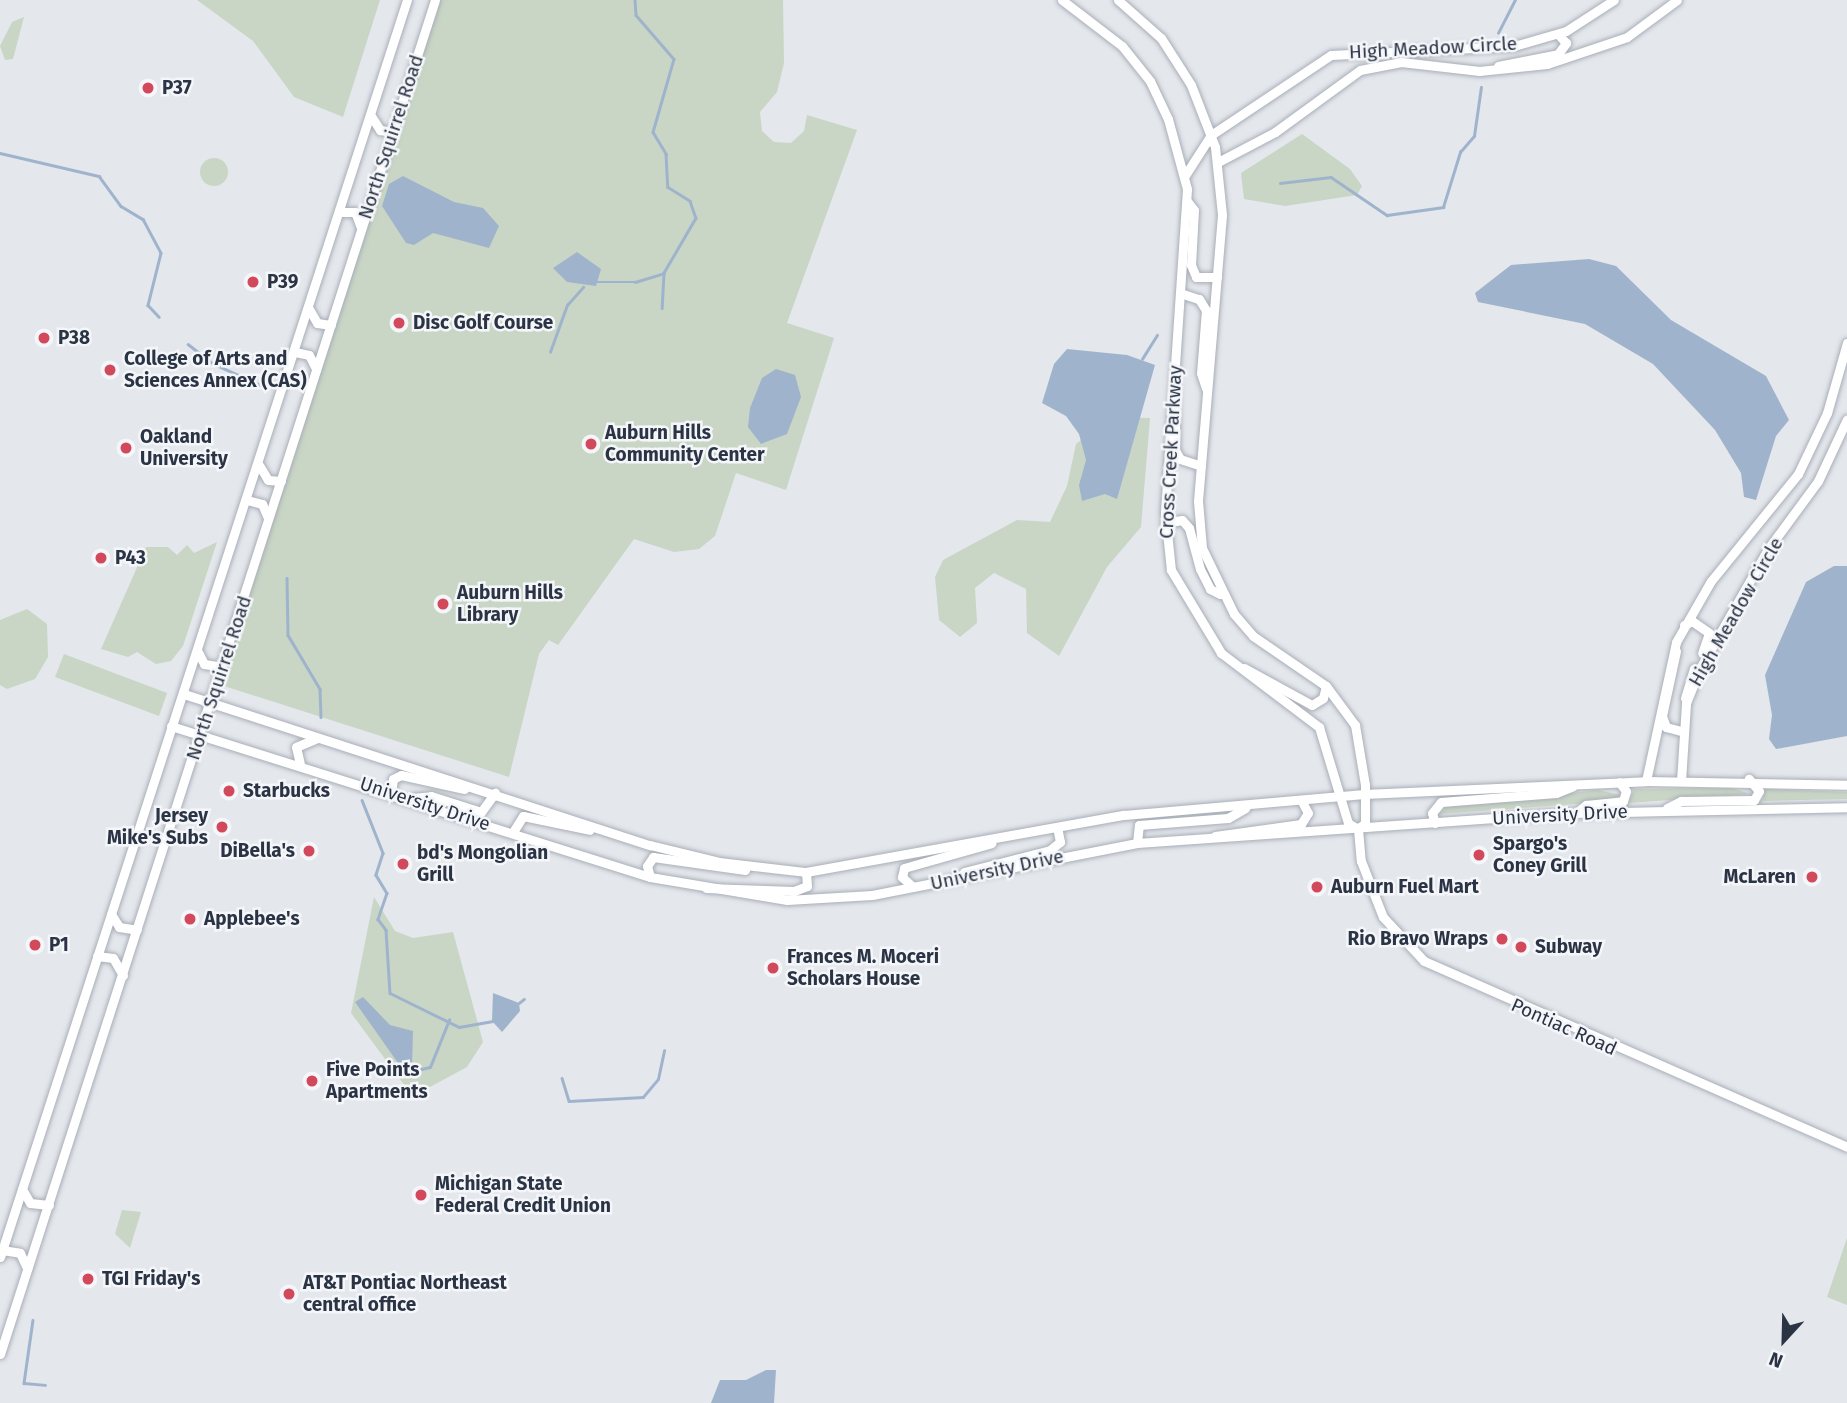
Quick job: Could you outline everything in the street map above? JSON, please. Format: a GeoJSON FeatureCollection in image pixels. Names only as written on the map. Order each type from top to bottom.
{"type":"FeatureCollection","features":[{"type":"Feature","properties":{"kind":"main road","name":"North Squirrel Road"},"geometry":{"type":"LineString","coordinates":[[1,1253],[171,726],[184,694],[259,464],[407,0]]}},
{"type":"Feature","properties":{"kind":"main road","name":"North Squirrel Road"},"geometry":{"type":"LineString","coordinates":[[0,1354],[435,0]]}},
{"type":"Feature","properties":{"kind":"main road","name":"Cross Creek Parkway"},"geometry":{"type":"LineString","coordinates":[[1062,0],[1101,26],[1150,81],[1184,177],[1187,201],[1165,523],[1171,570],[1183,596],[1239,668],[1319,727],[1348,823],[1357,829],[1365,823],[1355,725],[1326,686],[1253,636],[1222,595],[1202,548],[1201,466],[1217,277],[1218,162],[1211,135],[1191,85],[1161,38],[1118,0]]}},
{"type":"Feature","properties":{"kind":"main road","name":"High Meadow Circle"},"geometry":{"type":"LineString","coordinates":[[1211,135],[1257,106],[1307,66],[1345,51],[1501,47],[1558,34],[1614,0]]}},
{"type":"Feature","properties":{"kind":"main road","name":"High Meadow Circle"},"geometry":{"type":"LineString","coordinates":[[1218,162],[1260,142],[1360,70],[1401,62],[1479,71],[1530,67],[1594,50],[1669,10],[1675,0]]}},
{"type":"Feature","properties":{"kind":"main road"},"geometry":{"type":"LineString","coordinates":[[1479,71],[1558,54],[1566,43],[1558,34]]}},
{"type":"Feature","properties":{"kind":"main road"},"geometry":{"type":"LineString","coordinates":[[371,114],[376,127],[393,132]]}},
{"type":"Feature","properties":{"kind":"main road"},"geometry":{"type":"LineString","coordinates":[[1184,177],[1211,135]]}},
{"type":"Feature","properties":{"kind":"main road"},"geometry":{"type":"LineString","coordinates":[[1187,201],[1194,210],[1191,265],[1196,277],[1217,277]]}},
{"type":"Feature","properties":{"kind":"main road"},"geometry":{"type":"LineString","coordinates":[[339,212],[355,212],[361,230]]}},
{"type":"Feature","properties":{"kind":"main road"},"geometry":{"type":"LineString","coordinates":[[1180,293],[1199,299],[1206,310],[1201,373],[1207,393]]}},
{"type":"Feature","properties":{"kind":"main road"},"geometry":{"type":"LineString","coordinates":[[309,307],[317,323],[331,325]]}},
{"type":"Feature","properties":{"kind":"main road","name":"High Meadow Circle"},"geometry":{"type":"LineString","coordinates":[[1646,781],[1676,642],[1684,625],[1798,474],[1824,420],[1847,343]]}},
{"type":"Feature","properties":{"kind":"main road"},"geometry":{"type":"LineString","coordinates":[[295,352],[309,355],[316,371]]}},
{"type":"Feature","properties":{"kind":"main road"},"geometry":{"type":"LineString","coordinates":[[1173,382],[1179,400],[1175,450],[1181,459],[1201,466]]}},
{"type":"Feature","properties":{"kind":"main road","name":"High Meadow Circle"},"geometry":{"type":"LineString","coordinates":[[1681,781],[1681,731],[1686,703],[1768,549],[1818,481],[1847,419]]}},
{"type":"Feature","properties":{"kind":"main road"},"geometry":{"type":"LineString","coordinates":[[259,464],[264,477],[281,481]]}},
{"type":"Feature","properties":{"kind":"main road"},"geometry":{"type":"LineString","coordinates":[[247,500],[262,504],[268,520]]}},
{"type":"Feature","properties":{"kind":"main road"},"geometry":{"type":"LineString","coordinates":[[1165,523],[1182,520],[1189,528],[1200,569],[1210,589],[1222,595]]}},
{"type":"Feature","properties":{"kind":"main road"},"geometry":{"type":"LineString","coordinates":[[1684,625],[1692,621],[1709,633],[1685,687],[1686,703]]}},
{"type":"Feature","properties":{"kind":"main road"},"geometry":{"type":"LineString","coordinates":[[1676,642],[1662,716],[1666,727],[1681,731]]}},
{"type":"Feature","properties":{"kind":"main road"},"geometry":{"type":"LineString","coordinates":[[198,650],[204,664],[222,667]]}},
{"type":"Feature","properties":{"kind":"main road"},"geometry":{"type":"LineString","coordinates":[[1239,668],[1312,705],[1324,698],[1326,686]]}},
{"type":"Feature","properties":{"kind":"main road","name":"University Drive"},"geometry":{"type":"LineString","coordinates":[[184,694],[602,830],[760,868],[806,872],[1058,827],[1364,794],[1749,779],[1847,785]]}},
{"type":"Feature","properties":{"kind":"main road","name":"University Drive"},"geometry":{"type":"LineString","coordinates":[[171,726],[201,732],[650,877],[701,889],[799,900],[913,887],[1137,842],[1575,814],[1847,807]]}},
{"type":"Feature","properties":{"kind":"main road"},"geometry":{"type":"LineString","coordinates":[[300,764],[296,747],[317,738]]}},
{"type":"Feature","properties":{"kind":"main road"},"geometry":{"type":"LineString","coordinates":[[391,793],[393,779],[401,775],[449,789],[473,788]]}},
{"type":"Feature","properties":{"kind":"main road"},"geometry":{"type":"LineString","coordinates":[[1662,810],[1681,802],[1754,800],[1759,791],[1749,779]]}},
{"type":"Feature","properties":{"kind":"main road"},"geometry":{"type":"LineString","coordinates":[[1575,814],[1586,805],[1623,801],[1626,791],[1619,782]]}},
{"type":"Feature","properties":{"kind":"main road"},"geometry":{"type":"LineString","coordinates":[[1435,823],[1432,813],[1441,802],[1556,793],[1578,784]]}},
{"type":"Feature","properties":{"kind":"main road"},"geometry":{"type":"LineString","coordinates":[[408,798],[431,796],[481,812],[495,793]]}},
{"type":"Feature","properties":{"kind":"main road"},"geometry":{"type":"LineString","coordinates":[[1210,838],[1229,829],[1301,824],[1308,813],[1301,800]]}},
{"type":"Feature","properties":{"kind":"main road"},"geometry":{"type":"LineString","coordinates":[[1137,842],[1139,825],[1228,818],[1250,805]]}},
{"type":"Feature","properties":{"kind":"main road"},"geometry":{"type":"LineString","coordinates":[[513,832],[523,816],[602,830]]}},
{"type":"Feature","properties":{"kind":"main road"},"geometry":{"type":"LineString","coordinates":[[946,880],[981,865],[1050,850],[1060,842],[1058,827]]}},
{"type":"Feature","properties":{"kind":"main road","name":"Pontiac Road"},"geometry":{"type":"LineString","coordinates":[[1357,829],[1361,861],[1384,917],[1424,961],[1847,1147]]}},
{"type":"Feature","properties":{"kind":"main road"},"geometry":{"type":"LineString","coordinates":[[913,887],[902,877],[904,868],[974,853],[1000,838]]}},
{"type":"Feature","properties":{"kind":"main road"},"geometry":{"type":"LineString","coordinates":[[650,877],[647,866],[653,857],[728,872],[760,868]]}},
{"type":"Feature","properties":{"kind":"main road"},"geometry":{"type":"LineString","coordinates":[[701,889],[722,885],[794,891],[807,886],[806,872]]}},
{"type":"Feature","properties":{"kind":"main road"},"geometry":{"type":"LineString","coordinates":[[111,914],[119,927],[137,930]]}},
{"type":"Feature","properties":{"kind":"main road"},"geometry":{"type":"LineString","coordinates":[[97,956],[113,958],[123,975]]}},
{"type":"Feature","properties":{"kind":"main road"},"geometry":{"type":"LineString","coordinates":[[22,1189],[30,1203],[49,1205]]}},
{"type":"Feature","properties":{"kind":"main road"},"geometry":{"type":"LineString","coordinates":[[1,1253],[20,1253],[27,1270]]}},
{"type":"Feature","properties":{"kind":"green space"},"geometry":{"type":"Polygon","coordinates":[[[197,0],[380,0],[343,117],[294,97],[253,41],[197,0]]]}},
{"type":"Feature","properties":{"kind":"green space"},"geometry":{"type":"Polygon","coordinates":[[[439,0],[783,0],[784,63],[777,92],[760,112],[762,131],[774,142],[791,143],[804,131],[807,115],[857,130],[787,323],[834,338],[786,490],[736,473],[715,536],[699,549],[674,552],[634,539],[558,645],[549,640],[539,654],[509,777],[221,685],[439,0]]]}},
{"type":"Feature","properties":{"kind":"green space"},"geometry":{"type":"Polygon","coordinates":[[[24,17],[13,59],[5,60],[0,46],[12,22],[24,17]]]}},
{"type":"Feature","properties":{"kind":"green space"},"geometry":{"type":"Polygon","coordinates":[[[1302,134],[1350,169],[1362,186],[1357,195],[1285,206],[1244,199],[1241,173],[1302,134]]]}},
{"type":"Feature","properties":{"kind":"green space"},"geometry":{"type":"Polygon","coordinates":[[[214,158],[224,162],[228,172],[224,182],[214,186],[204,182],[200,172],[204,162],[214,158]]]}},
{"type":"Feature","properties":{"kind":"green space"},"geometry":{"type":"Polygon","coordinates":[[[1112,417],[1150,418],[1141,527],[1107,567],[1059,656],[1027,633],[1026,589],[994,573],[975,588],[977,623],[960,637],[939,620],[935,577],[943,560],[1017,520],[1050,522],[1067,486],[1076,444],[1112,417]]]}},
{"type":"Feature","properties":{"kind":"green space"},"geometry":{"type":"Polygon","coordinates":[[[217,542],[183,646],[171,661],[156,664],[137,652],[128,657],[101,649],[146,547],[168,547],[177,555],[187,545],[194,553],[217,542]]]}},
{"type":"Feature","properties":{"kind":"green space"},"geometry":{"type":"Polygon","coordinates":[[[27,609],[47,624],[48,657],[35,679],[7,689],[0,685],[0,620],[27,609]]]}},
{"type":"Feature","properties":{"kind":"green space"},"geometry":{"type":"Polygon","coordinates":[[[64,654],[167,693],[159,716],[55,677],[64,654]]]}},
{"type":"Feature","properties":{"kind":"green space"},"geometry":{"type":"Polygon","coordinates":[[[1732,788],[1750,794],[1629,803],[1634,789],[1732,788]]]}},
{"type":"Feature","properties":{"kind":"green space"},"geometry":{"type":"Polygon","coordinates":[[[1765,789],[1847,792],[1847,799],[1762,801],[1765,789]]]}},
{"type":"Feature","properties":{"kind":"green space"},"geometry":{"type":"Polygon","coordinates":[[[1598,790],[1621,795],[1615,801],[1440,814],[1446,807],[1598,790]]]}},
{"type":"Feature","properties":{"kind":"green space"},"geometry":{"type":"Polygon","coordinates":[[[374,897],[395,931],[413,938],[453,932],[483,1042],[467,1067],[430,1087],[408,1090],[351,1013],[374,897]]]}},
{"type":"Feature","properties":{"kind":"green space"},"geometry":{"type":"Polygon","coordinates":[[[122,1210],[141,1212],[130,1248],[115,1234],[122,1210]]]}},
{"type":"Feature","properties":{"kind":"green space"},"geometry":{"type":"Polygon","coordinates":[[[1847,1238],[1847,1305],[1827,1297],[1847,1238]]]}},
{"type":"Feature","properties":{"kind":"water"},"geometry":{"type":"Polygon","coordinates":[[[403,176],[454,202],[483,208],[499,226],[489,248],[433,233],[414,245],[406,243],[382,206],[389,184],[403,176]]]}},
{"type":"Feature","properties":{"kind":"water"},"geometry":{"type":"Polygon","coordinates":[[[577,252],[601,269],[596,286],[567,282],[553,268],[577,252]]]}},
{"type":"Feature","properties":{"kind":"water"},"geometry":{"type":"Polygon","coordinates":[[[1589,259],[1616,266],[1671,320],[1766,376],[1789,420],[1776,436],[1756,500],[1744,497],[1741,473],[1715,430],[1653,364],[1585,324],[1478,302],[1475,293],[1511,265],[1589,259]]]}},
{"type":"Feature","properties":{"kind":"water"},"geometry":{"type":"Polygon","coordinates":[[[1067,349],[1127,355],[1155,365],[1117,499],[1105,494],[1082,501],[1079,485],[1086,460],[1079,434],[1066,416],[1042,403],[1054,364],[1067,349]]]}},
{"type":"Feature","properties":{"kind":"water"},"geometry":{"type":"Polygon","coordinates":[[[776,369],[795,375],[801,397],[787,434],[761,444],[748,427],[750,408],[762,378],[776,369]]]}},
{"type":"Feature","properties":{"kind":"water"},"geometry":{"type":"Polygon","coordinates":[[[1834,566],[1847,566],[1847,736],[1776,749],[1769,739],[1772,715],[1765,675],[1806,582],[1834,566]]]}},
{"type":"Feature","properties":{"kind":"water"},"geometry":{"type":"Polygon","coordinates":[[[493,993],[519,1003],[520,1011],[502,1032],[492,1021],[493,993]]]}},
{"type":"Feature","properties":{"kind":"water"},"geometry":{"type":"Polygon","coordinates":[[[363,997],[390,1025],[413,1031],[412,1066],[398,1063],[355,1002],[363,997]]]}},
{"type":"Feature","properties":{"kind":"water"},"geometry":{"type":"Polygon","coordinates":[[[766,1370],[776,1370],[774,1403],[711,1403],[720,1380],[746,1380],[766,1370]]]}},
{"type":"Feature","properties":{"kind":"waterway"},"geometry":{"type":"LineString","coordinates":[[635,0],[636,15],[674,59],[653,132],[666,154],[668,187],[690,201],[696,218],[664,273],[662,308]]}},
{"type":"Feature","properties":{"kind":"waterway"},"geometry":{"type":"LineString","coordinates":[[1498,33],[1515,0]]}},
{"type":"Feature","properties":{"kind":"waterway"},"geometry":{"type":"LineString","coordinates":[[1280,183],[1331,177],[1387,215],[1443,207],[1460,152],[1474,136],[1481,87]]}},
{"type":"Feature","properties":{"kind":"waterway"},"geometry":{"type":"LineString","coordinates":[[0,153],[99,176],[121,206],[143,219],[161,253],[148,305],[159,317]]}},
{"type":"Feature","properties":{"kind":"waterway"},"geometry":{"type":"LineString","coordinates":[[597,282],[635,282],[664,273]]}},
{"type":"Feature","properties":{"kind":"waterway"},"geometry":{"type":"LineString","coordinates":[[550,352],[567,305],[583,287]]}},
{"type":"Feature","properties":{"kind":"waterway"},"geometry":{"type":"LineString","coordinates":[[1142,359],[1157,335]]}},
{"type":"Feature","properties":{"kind":"waterway"},"geometry":{"type":"LineString","coordinates":[[188,344],[214,364],[265,387]]}},
{"type":"Feature","properties":{"kind":"waterway"},"geometry":{"type":"LineString","coordinates":[[287,578],[288,635],[320,689],[321,717]]}},
{"type":"Feature","properties":{"kind":"waterway"},"geometry":{"type":"LineString","coordinates":[[362,800],[383,853],[376,875],[387,893],[378,919],[386,930],[390,993],[459,1027],[492,1021]]}},
{"type":"Feature","properties":{"kind":"waterway"},"geometry":{"type":"LineString","coordinates":[[519,1003],[524,999]]}},
{"type":"Feature","properties":{"kind":"waterway"},"geometry":{"type":"LineString","coordinates":[[405,1062],[413,1071],[430,1067],[449,1020]]}},
{"type":"Feature","properties":{"kind":"waterway"},"geometry":{"type":"LineString","coordinates":[[562,1078],[569,1101],[643,1097],[658,1079],[664,1051]]}},
{"type":"Feature","properties":{"kind":"waterway"},"geometry":{"type":"LineString","coordinates":[[33,1320],[24,1383],[45,1385]]}},
{"type":"Feature","properties":{"kind":"place","name":"P37"},"geometry":{"type":"Point","coordinates":[148,88]}},
{"type":"Feature","properties":{"kind":"place","name":"P39"},"geometry":{"type":"Point","coordinates":[253,282]}},
{"type":"Feature","properties":{"kind":"place","name":"Disc Golf Course"},"geometry":{"type":"Point","coordinates":[399,323]}},
{"type":"Feature","properties":{"kind":"place","name":"P38"},"geometry":{"type":"Point","coordinates":[44,338]}},
{"type":"Feature","properties":{"kind":"place","name":"College of Arts and Sciences Annex (CAS)"},"geometry":{"type":"Point","coordinates":[110,370]}},
{"type":"Feature","properties":{"kind":"place","name":"Auburn Hills Community Center"},"geometry":{"type":"Point","coordinates":[591,444]}},
{"type":"Feature","properties":{"kind":"place","name":"Oakland University"},"geometry":{"type":"Point","coordinates":[126,448]}},
{"type":"Feature","properties":{"kind":"place","name":"P43"},"geometry":{"type":"Point","coordinates":[101,558]}},
{"type":"Feature","properties":{"kind":"place","name":"Auburn Hills Library"},"geometry":{"type":"Point","coordinates":[443,604]}},
{"type":"Feature","properties":{"kind":"place","name":"Starbucks"},"geometry":{"type":"Point","coordinates":[229,791]}},
{"type":"Feature","properties":{"kind":"place","name":"Jersey Mike's Subs"},"geometry":{"type":"Point","coordinates":[222,827]}},
{"type":"Feature","properties":{"kind":"place","name":"DiBella's"},"geometry":{"type":"Point","coordinates":[309,851]}},
{"type":"Feature","properties":{"kind":"place","name":"Spargo's Coney Grill"},"geometry":{"type":"Point","coordinates":[1479,855]}},
{"type":"Feature","properties":{"kind":"place","name":"bd's Mongolian Grill"},"geometry":{"type":"Point","coordinates":[403,864]}},
{"type":"Feature","properties":{"kind":"place","name":"McLaren"},"geometry":{"type":"Point","coordinates":[1812,877]}},
{"type":"Feature","properties":{"kind":"place","name":"Auburn Fuel Mart"},"geometry":{"type":"Point","coordinates":[1317,887]}},
{"type":"Feature","properties":{"kind":"place","name":"Applebee's"},"geometry":{"type":"Point","coordinates":[190,919]}},
{"type":"Feature","properties":{"kind":"place","name":"Rio Bravo Wraps"},"geometry":{"type":"Point","coordinates":[1502,939]}},
{"type":"Feature","properties":{"kind":"place","name":"P1"},"geometry":{"type":"Point","coordinates":[35,945]}},
{"type":"Feature","properties":{"kind":"place","name":"Subway"},"geometry":{"type":"Point","coordinates":[1521,947]}},
{"type":"Feature","properties":{"kind":"place","name":"Frances M. Moceri Scholars House"},"geometry":{"type":"Point","coordinates":[773,968]}},
{"type":"Feature","properties":{"kind":"place","name":"Five Points Apartments"},"geometry":{"type":"Point","coordinates":[312,1081]}},
{"type":"Feature","properties":{"kind":"place","name":"Michigan State Federal Credit Union"},"geometry":{"type":"Point","coordinates":[421,1195]}},
{"type":"Feature","properties":{"kind":"place","name":"TGI Friday's"},"geometry":{"type":"Point","coordinates":[88,1279]}},
{"type":"Feature","properties":{"kind":"place","name":"AT&T Pontiac Northeast central office"},"geometry":{"type":"Point","coordinates":[289,1294]}}]}
